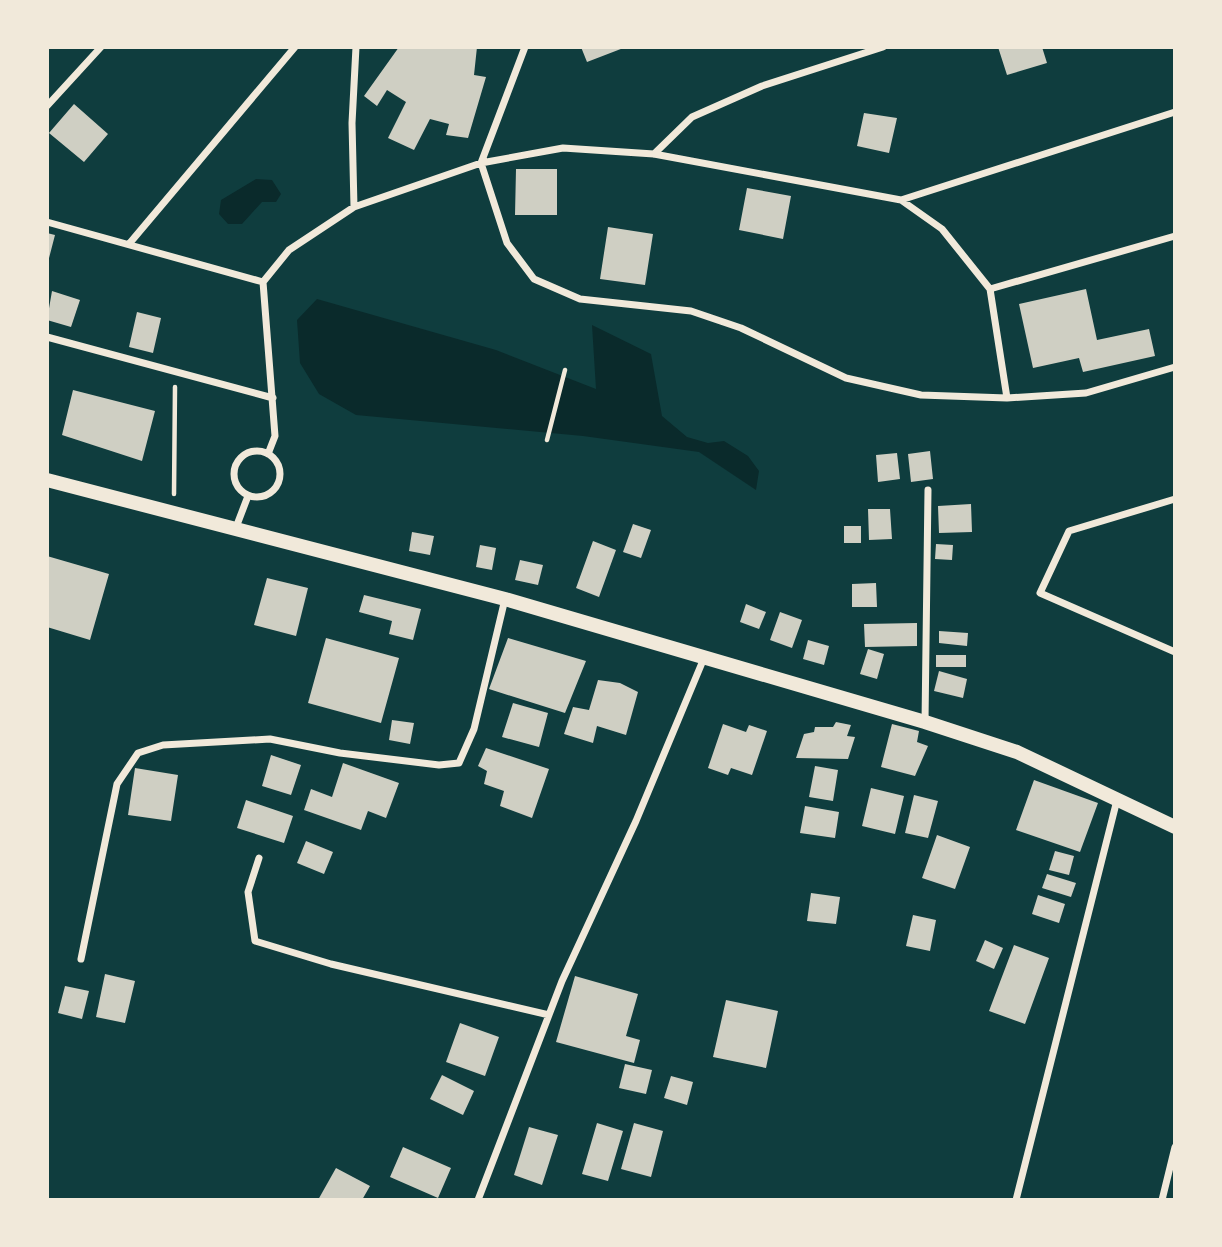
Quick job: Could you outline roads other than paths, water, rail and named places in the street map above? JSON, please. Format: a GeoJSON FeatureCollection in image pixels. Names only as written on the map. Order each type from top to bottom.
{"type":"FeatureCollection","features":[{"type":"Feature","properties":{"kind":"main road"},"geometry":{"type":"LineString","coordinates":[[47,480],[505,599],[925,722],[1017,752],[1175,827]]}},
{"type":"Feature","properties":{"kind":"street"},"geometry":{"type":"LineString","coordinates":[[47,106],[101,47]]}},
{"type":"Feature","properties":{"kind":"street"},"geometry":{"type":"LineString","coordinates":[[129,244],[295,47]]}},
{"type":"Feature","properties":{"kind":"street"},"geometry":{"type":"LineString","coordinates":[[354,208],[352,123],[356,47]]}},
{"type":"Feature","properties":{"kind":"street"},"geometry":{"type":"LineString","coordinates":[[525,47],[481,163],[507,243],[534,279],[580,299],[691,311],[741,328],[846,378],[921,395],[1007,398],[1086,393],[1175,367]]}},
{"type":"Feature","properties":{"kind":"street"},"geometry":{"type":"LineString","coordinates":[[654,154],[692,117],[762,86],[883,47]]}},
{"type":"Feature","properties":{"kind":"street"},"geometry":{"type":"LineString","coordinates":[[901,200],[1175,112]]}},
{"type":"Feature","properties":{"kind":"street"},"geometry":{"type":"LineString","coordinates":[[268,454],[275,436],[263,282],[289,250],[354,208],[481,163],[563,148],[654,154],[901,200],[942,229],[989,289],[1007,398]]}},
{"type":"Feature","properties":{"kind":"street"},"geometry":{"type":"LineString","coordinates":[[47,222],[263,282]]}},
{"type":"Feature","properties":{"kind":"street"},"geometry":{"type":"LineString","coordinates":[[989,289],[1175,236]]}},
{"type":"Feature","properties":{"kind":"street"},"geometry":{"type":"LineString","coordinates":[[47,337],[272,398]]}},
{"type":"Feature","properties":{"kind":"street"},"geometry":{"type":"LineString","coordinates":[[250,452],[268,454],[279,469],[276,488],[264,496],[248,496],[236,484],[235,465],[250,452]]}},
{"type":"Feature","properties":{"kind":"street"},"geometry":{"type":"LineString","coordinates":[[925,722],[928,490]]}},
{"type":"Feature","properties":{"kind":"street"},"geometry":{"type":"LineString","coordinates":[[235,530],[248,496]]}},
{"type":"Feature","properties":{"kind":"street"},"geometry":{"type":"LineString","coordinates":[[1175,499],[1069,531],[1040,593],[1175,652]]}},
{"type":"Feature","properties":{"kind":"street"},"geometry":{"type":"LineString","coordinates":[[81,959],[117,784],[138,753],[163,745],[270,739],[353,755],[439,765],[459,763],[474,729],[505,599]]}},
{"type":"Feature","properties":{"kind":"street"},"geometry":{"type":"LineString","coordinates":[[478,1200],[549,1014],[636,821],[704,656]]}},
{"type":"Feature","properties":{"kind":"street"},"geometry":{"type":"LineString","coordinates":[[1016,1200],[1117,800]]}},
{"type":"Feature","properties":{"kind":"street"},"geometry":{"type":"LineString","coordinates":[[259,858],[248,892],[255,941],[331,964],[549,1014]]}},
{"type":"Feature","properties":{"kind":"street"},"geometry":{"type":"LineString","coordinates":[[1163,1200],[1171,1184],[1175,1147]]}},
{"type":"Feature","properties":{"kind":"water"},"geometry":{"type":"Polygon","coordinates":[[[256,179],[272,180],[281,194],[276,202],[262,202],[242,224],[228,224],[219,214],[221,200],[256,179]]]}},
{"type":"Feature","properties":{"kind":"water"},"geometry":{"type":"Polygon","coordinates":[[[317,299],[496,350],[596,389],[592,325],[651,354],[662,416],[687,437],[708,443],[724,441],[748,456],[759,471],[756,490],[699,452],[583,436],[356,415],[319,394],[300,363],[297,320],[317,299]]]}}]}
